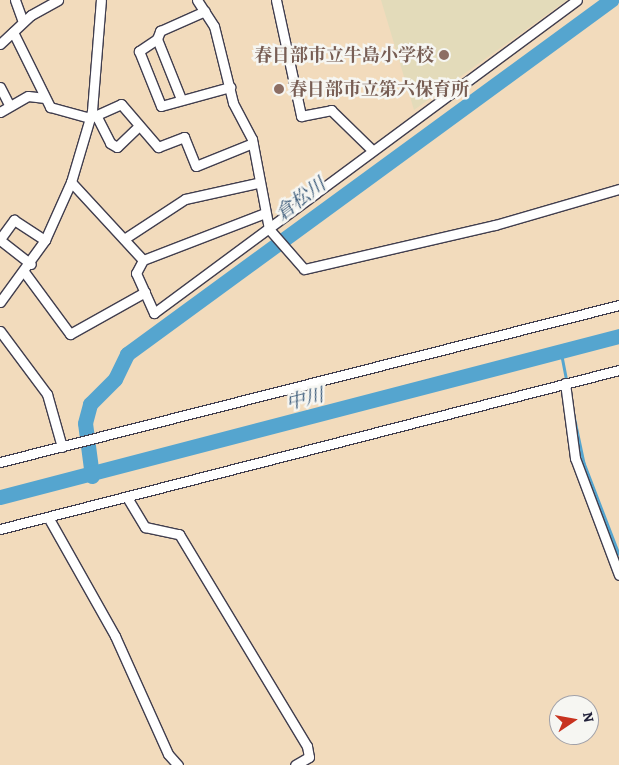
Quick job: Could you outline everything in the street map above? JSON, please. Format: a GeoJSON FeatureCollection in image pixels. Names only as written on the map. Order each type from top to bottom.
{"type":"FeatureCollection","features":[{"type":"Feature","properties":{"kind":"street"},"geometry":{"type":"LineString","coordinates":[[15,0],[23,22]]}},
{"type":"Feature","properties":{"kind":"street"},"geometry":{"type":"LineString","coordinates":[[0,44],[48,2],[58,0]]}},
{"type":"Feature","properties":{"kind":"street"},"geometry":{"type":"LineString","coordinates":[[0,302],[25,273],[45,240],[71,182],[93,117],[101,0]]}},
{"type":"Feature","properties":{"kind":"street"},"geometry":{"type":"LineString","coordinates":[[197,0],[205,11],[219,40],[230,87],[253,143],[258,183],[270,231],[304,269],[495,225],[619,188]]}},
{"type":"Feature","properties":{"kind":"street"},"geometry":{"type":"LineString","coordinates":[[276,0],[301,116],[331,110],[372,150]]}},
{"type":"Feature","properties":{"kind":"street"},"geometry":{"type":"LineString","coordinates":[[265,213],[143,260],[136,273],[154,313],[270,231],[372,150],[577,0]]}},
{"type":"Feature","properties":{"kind":"street"},"geometry":{"type":"LineString","coordinates":[[181,99],[158,40],[160,31],[205,11]]}},
{"type":"Feature","properties":{"kind":"street"},"geometry":{"type":"LineString","coordinates":[[13,32],[50,107],[93,117],[121,104],[158,147],[184,136],[196,166],[253,143]]}},
{"type":"Feature","properties":{"kind":"street"},"geometry":{"type":"LineString","coordinates":[[158,40],[139,50],[161,106],[181,99],[194,100],[230,87]]}},
{"type":"Feature","properties":{"kind":"street"},"geometry":{"type":"LineString","coordinates":[[0,88],[9,105]]}},
{"type":"Feature","properties":{"kind":"street"},"geometry":{"type":"LineString","coordinates":[[0,112],[9,105],[28,96],[46,98]]}},
{"type":"Feature","properties":{"kind":"street"},"geometry":{"type":"LineString","coordinates":[[93,117],[110,143],[117,147],[139,126]]}},
{"type":"Feature","properties":{"kind":"street"},"geometry":{"type":"LineString","coordinates":[[71,182],[143,260]]}},
{"type":"Feature","properties":{"kind":"street"},"geometry":{"type":"LineString","coordinates":[[124,239],[185,199],[258,183]]}},
{"type":"Feature","properties":{"kind":"street"},"geometry":{"type":"LineString","coordinates":[[31,264],[0,239],[14,220],[45,240]]}},
{"type":"Feature","properties":{"kind":"street"},"geometry":{"type":"LineString","coordinates":[[25,273],[70,334],[145,292]]}},
{"type":"Feature","properties":{"kind":"street"},"geometry":{"type":"LineString","coordinates":[[0,462],[619,306]]}},
{"type":"Feature","properties":{"kind":"street"},"geometry":{"type":"LineString","coordinates":[[0,331],[47,394],[62,447]]}},
{"type":"Feature","properties":{"kind":"street"},"geometry":{"type":"LineString","coordinates":[[0,529],[48,516],[128,499],[619,370]]}},
{"type":"Feature","properties":{"kind":"street"},"geometry":{"type":"LineString","coordinates":[[565,383],[575,458],[619,575]]}},
{"type":"Feature","properties":{"kind":"street"},"geometry":{"type":"LineString","coordinates":[[128,499],[145,527],[179,534],[307,746],[309,757],[295,765]]}},
{"type":"Feature","properties":{"kind":"street"},"geometry":{"type":"LineString","coordinates":[[48,516],[115,636],[168,754],[178,765]]}},
{"type":"Feature","properties":{"kind":"shaded area","name":"春日部市立牛島小学校"},"geometry":{"type":"Polygon","coordinates":[[[381,0],[567,0],[414,110],[381,0]]]}},
{"type":"Feature","properties":{"kind":"waterway","name":"倉松川"},"geometry":{"type":"LineString","coordinates":[[92,476],[85,423],[90,404],[115,379],[127,354],[611,0]]}},
{"type":"Feature","properties":{"kind":"waterway","name":"中川"},"geometry":{"type":"LineString","coordinates":[[0,497],[619,336]]}},
{"type":"Feature","properties":{"kind":"waterway"},"geometry":{"type":"LineString","coordinates":[[561,351],[567,381]]}},
{"type":"Feature","properties":{"kind":"waterway"},"geometry":{"type":"LineString","coordinates":[[573,411],[584,463],[619,554]]}},
{"type":"Feature","properties":{"kind":"place","name":"春日部市立牛島小学校"},"geometry":{"type":"Point","coordinates":[444,55]}},
{"type":"Feature","properties":{"kind":"place","name":"春日部市立第六保育所"},"geometry":{"type":"Point","coordinates":[279,89]}}]}
